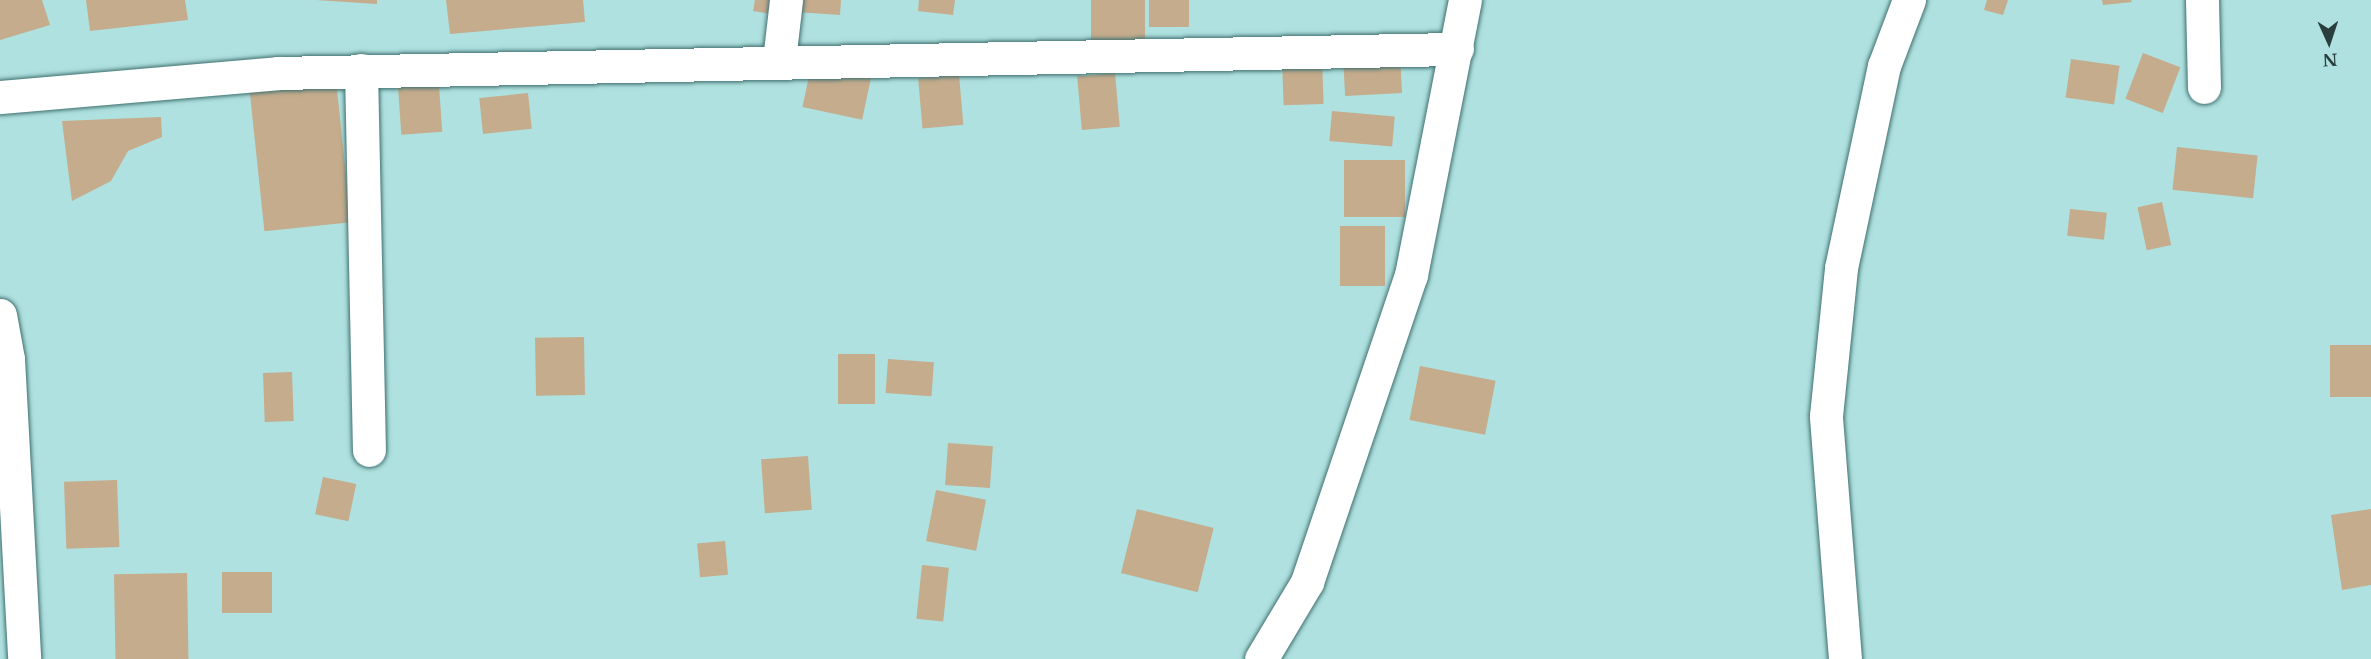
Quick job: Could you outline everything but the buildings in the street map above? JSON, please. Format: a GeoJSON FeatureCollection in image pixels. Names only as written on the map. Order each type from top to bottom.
{"type":"FeatureCollection","features":[{"type":"Feature","properties":{"kind":"street"},"geometry":{"type":"LineString","coordinates":[[779,60],[786,0]]}},
{"type":"Feature","properties":{"kind":"street"},"geometry":{"type":"LineString","coordinates":[[1261,659],[1308,582],[1360,436],[1411,275],[1465,0]]}},
{"type":"Feature","properties":{"kind":"street"},"geometry":{"type":"LineString","coordinates":[[1845,659],[1827,404],[1841,268],[1884,66],[1909,0]]}},
{"type":"Feature","properties":{"kind":"street"},"geometry":{"type":"LineString","coordinates":[[2202,0],[2204,87]]}},
{"type":"Feature","properties":{"kind":"street"},"geometry":{"type":"LineString","coordinates":[[0,97],[361,70],[779,60],[1457,49]]}},
{"type":"Feature","properties":{"kind":"street"},"geometry":{"type":"LineString","coordinates":[[361,70],[369,450]]}},
{"type":"Feature","properties":{"kind":"street"},"geometry":{"type":"LineString","coordinates":[[0,315],[8,359],[24,659]]}}]}
